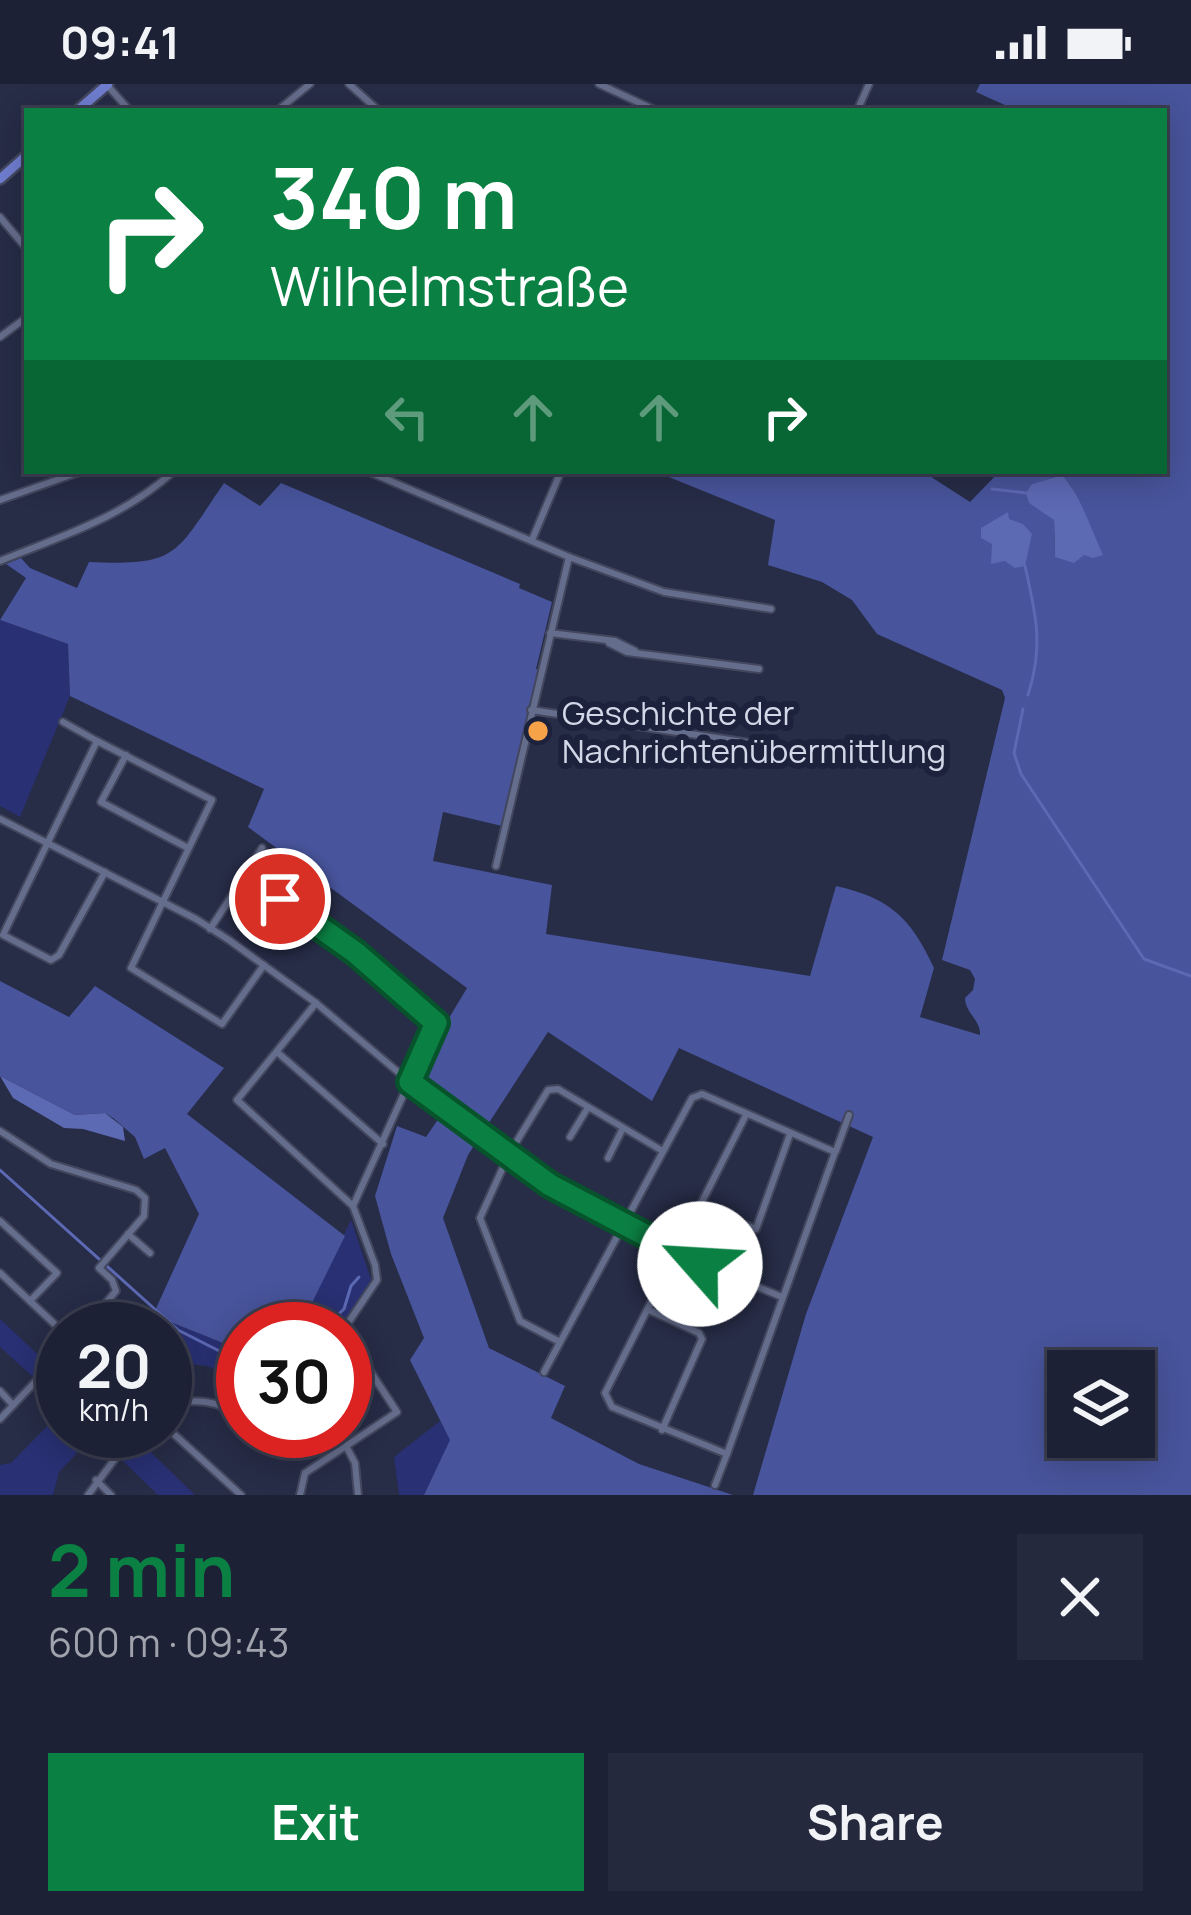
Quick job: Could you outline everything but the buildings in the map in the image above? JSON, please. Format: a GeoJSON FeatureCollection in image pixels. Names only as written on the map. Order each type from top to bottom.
{"type":"FeatureCollection","features":[{"type":"Feature","properties":{"kind":"main road"},"geometry":{"type":"LineString","coordinates":[[80,108],[108,84]]}},
{"type":"Feature","properties":{"kind":"main road"},"geometry":{"type":"LineString","coordinates":[[0,179],[24,158]]}},
{"type":"Feature","properties":{"kind":"street"},"geometry":{"type":"LineString","coordinates":[[108,84],[128,108]]}},
{"type":"Feature","properties":{"kind":"street"},"geometry":{"type":"LineString","coordinates":[[281,108],[310,84]]}},
{"type":"Feature","properties":{"kind":"street"},"geometry":{"type":"LineString","coordinates":[[349,84],[367,108]]}},
{"type":"Feature","properties":{"kind":"street"},"geometry":{"type":"LineString","coordinates":[[599,84],[651,108]]}},
{"type":"Feature","properties":{"kind":"street"},"geometry":{"type":"LineString","coordinates":[[0,217],[24,245]]}},
{"type":"Feature","properties":{"kind":"street"},"geometry":{"type":"LineString","coordinates":[[0,338],[24,318]]}},
{"type":"Feature","properties":{"kind":"street"},"geometry":{"type":"LineString","coordinates":[[0,500],[74,474]]}},
{"type":"Feature","properties":{"kind":"street"},"geometry":{"type":"LineString","coordinates":[[0,561],[115,514],[145,498],[170,474]]}},
{"type":"Feature","properties":{"kind":"street"},"geometry":{"type":"LineString","coordinates":[[374,474],[664,592],[771,609]]}},
{"type":"Feature","properties":{"kind":"street"},"geometry":{"type":"LineString","coordinates":[[532,540],[561,474]]}},
{"type":"Feature","properties":{"kind":"street"},"geometry":{"type":"LineString","coordinates":[[496,866],[569,557]]}},
{"type":"Feature","properties":{"kind":"street"},"geometry":{"type":"LineString","coordinates":[[550,633],[609,643],[615,640],[635,651],[759,669]]}},
{"type":"Feature","properties":{"kind":"street"},"geometry":{"type":"LineString","coordinates":[[531,710],[771,746]]}},
{"type":"Feature","properties":{"kind":"street"},"geometry":{"type":"LineString","coordinates":[[63,722],[212,800],[131,968],[222,1024],[264,965]]}},
{"type":"Feature","properties":{"kind":"street"},"geometry":{"type":"LineString","coordinates":[[97,741],[3,935],[51,960],[59,956],[105,872]]}},
{"type":"Feature","properties":{"kind":"street"},"geometry":{"type":"LineString","coordinates":[[126,755],[101,802],[188,848]]}},
{"type":"Feature","properties":{"kind":"street"},"geometry":{"type":"LineString","coordinates":[[0,819],[211,928],[316,1003],[410,1082],[550,1185],[676,1253],[782,1297]]}},
{"type":"Feature","properties":{"kind":"street"},"geometry":{"type":"LineString","coordinates":[[211,928],[262,848]]}},
{"type":"Feature","properties":{"kind":"street"},"geometry":{"type":"LineString","coordinates":[[245,876],[356,953],[436,1023],[353,1205]]}},
{"type":"Feature","properties":{"kind":"street"},"geometry":{"type":"LineString","coordinates":[[316,1003],[237,1100],[353,1205],[375,1265],[376,1280],[363,1302]]}},
{"type":"Feature","properties":{"kind":"street"},"geometry":{"type":"LineString","coordinates":[[277,1052],[382,1144]]}},
{"type":"Feature","properties":{"kind":"street"},"geometry":{"type":"LineString","coordinates":[[559,1341],[520,1321],[480,1217],[509,1154],[548,1090],[558,1089],[661,1150]]}},
{"type":"Feature","properties":{"kind":"street"},"geometry":{"type":"LineString","coordinates":[[544,1372],[692,1098],[702,1094],[835,1152]]}},
{"type":"Feature","properties":{"kind":"street"},"geometry":{"type":"LineString","coordinates":[[570,1137],[587,1109]]}},
{"type":"Feature","properties":{"kind":"street"},"geometry":{"type":"LineString","coordinates":[[727,1454],[612,1407],[605,1393],[746,1115]]}},
{"type":"Feature","properties":{"kind":"street"},"geometry":{"type":"LineString","coordinates":[[715,1485],[849,1115]]}},
{"type":"Feature","properties":{"kind":"street"},"geometry":{"type":"LineString","coordinates":[[608,1158],[622,1130]]}},
{"type":"Feature","properties":{"kind":"street"},"geometry":{"type":"LineString","coordinates":[[0,1131],[51,1164],[141,1193],[146,1210],[99,1268],[116,1291],[107,1302]]}},
{"type":"Feature","properties":{"kind":"street"},"geometry":{"type":"LineString","coordinates":[[700,1208],[756,1228],[790,1134]]}},
{"type":"Feature","properties":{"kind":"street"},"geometry":{"type":"LineString","coordinates":[[0,1221],[57,1273],[30,1301]]}},
{"type":"Feature","properties":{"kind":"street"},"geometry":{"type":"LineString","coordinates":[[128,1234],[150,1253]]}},
{"type":"Feature","properties":{"kind":"street"},"geometry":{"type":"LineString","coordinates":[[0,1273],[36,1307]]}},
{"type":"Feature","properties":{"kind":"street"},"geometry":{"type":"LineString","coordinates":[[649,1310],[699,1333],[702,1339],[662,1430]]}},
{"type":"Feature","properties":{"kind":"street"},"geometry":{"type":"LineString","coordinates":[[372,1372],[398,1412],[372,1429]]}},
{"type":"Feature","properties":{"kind":"street"},"geometry":{"type":"LineString","coordinates":[[0,1419],[36,1381]]}},
{"type":"Feature","properties":{"kind":"street"},"geometry":{"type":"LineString","coordinates":[[0,1391],[14,1405]]}},
{"type":"Feature","properties":{"kind":"street"},"geometry":{"type":"LineString","coordinates":[[192,1451],[241,1495]]}},
{"type":"Feature","properties":{"kind":"street"},"geometry":{"type":"LineString","coordinates":[[88,1495],[116,1458]]}},
{"type":"Feature","properties":{"kind":"street"},"geometry":{"type":"LineString","coordinates":[[300,1495],[305,1473],[328,1458]]}},
{"type":"Feature","properties":{"kind":"street"},"geometry":{"type":"LineString","coordinates":[[352,1458],[358,1495]]}},
{"type":"Feature","properties":{"kind":"street"},"geometry":{"type":"LineString","coordinates":[[96,1480],[111,1495]]}},
{"type":"Feature","properties":{"kind":"shaded area"},"geometry":{"type":"Polygon","coordinates":[[[980,84],[1191,84],[1191,1495],[753,1495],[806,1314],[873,1137],[679,1048],[652,1101],[548,1032],[468,1155],[443,1218],[489,1348],[565,1386],[551,1418],[639,1464],[733,1495],[424,1495],[450,1440],[410,1360],[424,1338],[391,1254],[375,1196],[397,1126],[426,1137],[445,1109],[410,1083],[467,988],[248,827],[264,789],[70,696],[68,644],[0,620],[26,578],[6,564],[21,558],[30,568],[77,588],[89,562],[142,561],[172,551],[224,483],[260,506],[281,483],[520,584],[519,588],[552,602],[536,669],[546,672],[520,749],[502,826],[443,812],[433,861],[552,885],[546,934],[810,976],[836,886],[855,891],[897,913],[917,936],[934,968],[920,1017],[980,1035],[965,998],[975,979],[970,970],[942,960],[1005,698],[1002,690],[877,634],[852,600],[822,582],[768,565],[775,520],[661,474],[927,474],[970,502],[997,474],[1167,474],[1167,108],[1011,108],[976,92],[980,84]],[[1062,475],[1033,484],[1054,520],[1055,557],[1092,530],[1062,475]]]}},
{"type":"Feature","properties":{"kind":"shaded area"},"geometry":{"type":"Polygon","coordinates":[[[1062,475],[1080,502],[1103,555],[1084,555],[1074,563],[1055,557],[1054,520],[1029,503],[1026,493],[1032,484],[1062,475]]]}},
{"type":"Feature","properties":{"kind":"shaded area"},"geometry":{"type":"Polygon","coordinates":[[[1008,512],[1009,519],[1032,534],[1025,566],[1015,568],[1005,561],[991,564],[992,544],[981,538],[981,528],[1008,512]]]}},
{"type":"Feature","properties":{"kind":"shaded area"},"geometry":{"type":"Polygon","coordinates":[[[0,620],[68,644],[70,696],[20,817],[0,806],[0,620]]]}},
{"type":"Feature","properties":{"kind":"shaded area"},"geometry":{"type":"Polygon","coordinates":[[[0,981],[69,1017],[95,986],[224,1068],[187,1114],[345,1236],[312,1302],[216,1302],[216,1340],[192,1331],[192,1302],[159,1302],[199,1214],[165,1148],[144,1159],[135,1137],[105,1113],[75,1115],[0,1076],[0,981]]]}},
{"type":"Feature","properties":{"kind":"shaded area"},"geometry":{"type":"Polygon","coordinates":[[[0,1076],[75,1115],[105,1113],[123,1127],[125,1141],[64,1128],[13,1098],[0,1076]]]}},
{"type":"Feature","properties":{"kind":"shaded area"},"geometry":{"type":"Polygon","coordinates":[[[351,1220],[371,1279],[362,1300],[312,1302],[351,1220]]]}},
{"type":"Feature","properties":{"kind":"shaded area"},"geometry":{"type":"Polygon","coordinates":[[[0,1319],[36,1353],[36,1380],[0,1347],[0,1319]]]}},
{"type":"Feature","properties":{"kind":"shaded area"},"geometry":{"type":"Polygon","coordinates":[[[192,1331],[216,1340],[216,1370],[192,1364],[192,1331]]]}},
{"type":"Feature","properties":{"kind":"shaded area"},"geometry":{"type":"Polygon","coordinates":[[[440,1421],[451,1440],[424,1495],[399,1495],[394,1457],[440,1421]]]}},
{"type":"Feature","properties":{"kind":"shaded area"},"geometry":{"type":"Polygon","coordinates":[[[36,1438],[36,1458],[72,1458],[59,1472],[53,1495],[0,1495],[0,1465],[11,1463],[36,1438]]]}},
{"type":"Feature","properties":{"kind":"shaded area"},"geometry":{"type":"Polygon","coordinates":[[[157,1458],[195,1495],[158,1495],[122,1460],[157,1458]]]}},
{"type":"Feature","properties":{"kind":"waterway"},"geometry":{"type":"LineString","coordinates":[[992,489],[1026,493]]}},
{"type":"Feature","properties":{"kind":"waterway"},"geometry":{"type":"LineString","coordinates":[[1025,566],[1037,646],[1028,695]]}},
{"type":"Feature","properties":{"kind":"waterway"},"geometry":{"type":"LineString","coordinates":[[1023,709],[1014,753],[1021,774],[1144,959],[1191,976]]}},
{"type":"Feature","properties":{"kind":"waterway"},"geometry":{"type":"LineString","coordinates":[[0,1170],[178,1330],[216,1349]]}},
{"type":"Feature","properties":{"kind":"waterway"},"geometry":{"type":"LineString","coordinates":[[346,1302],[359,1277]]}},
{"type":"Feature","properties":{"kind":"place","name":"Geschichte der Nachrichtenübermittlung"},"geometry":{"type":"Point","coordinates":[538,731]}},
{"type":"Feature","properties":{"kind":"route"},"geometry":{"type":"LineString","coordinates":[[280,899],[393,982],[436,1023],[410,1082],[550,1185],[700,1264]]}}]}
